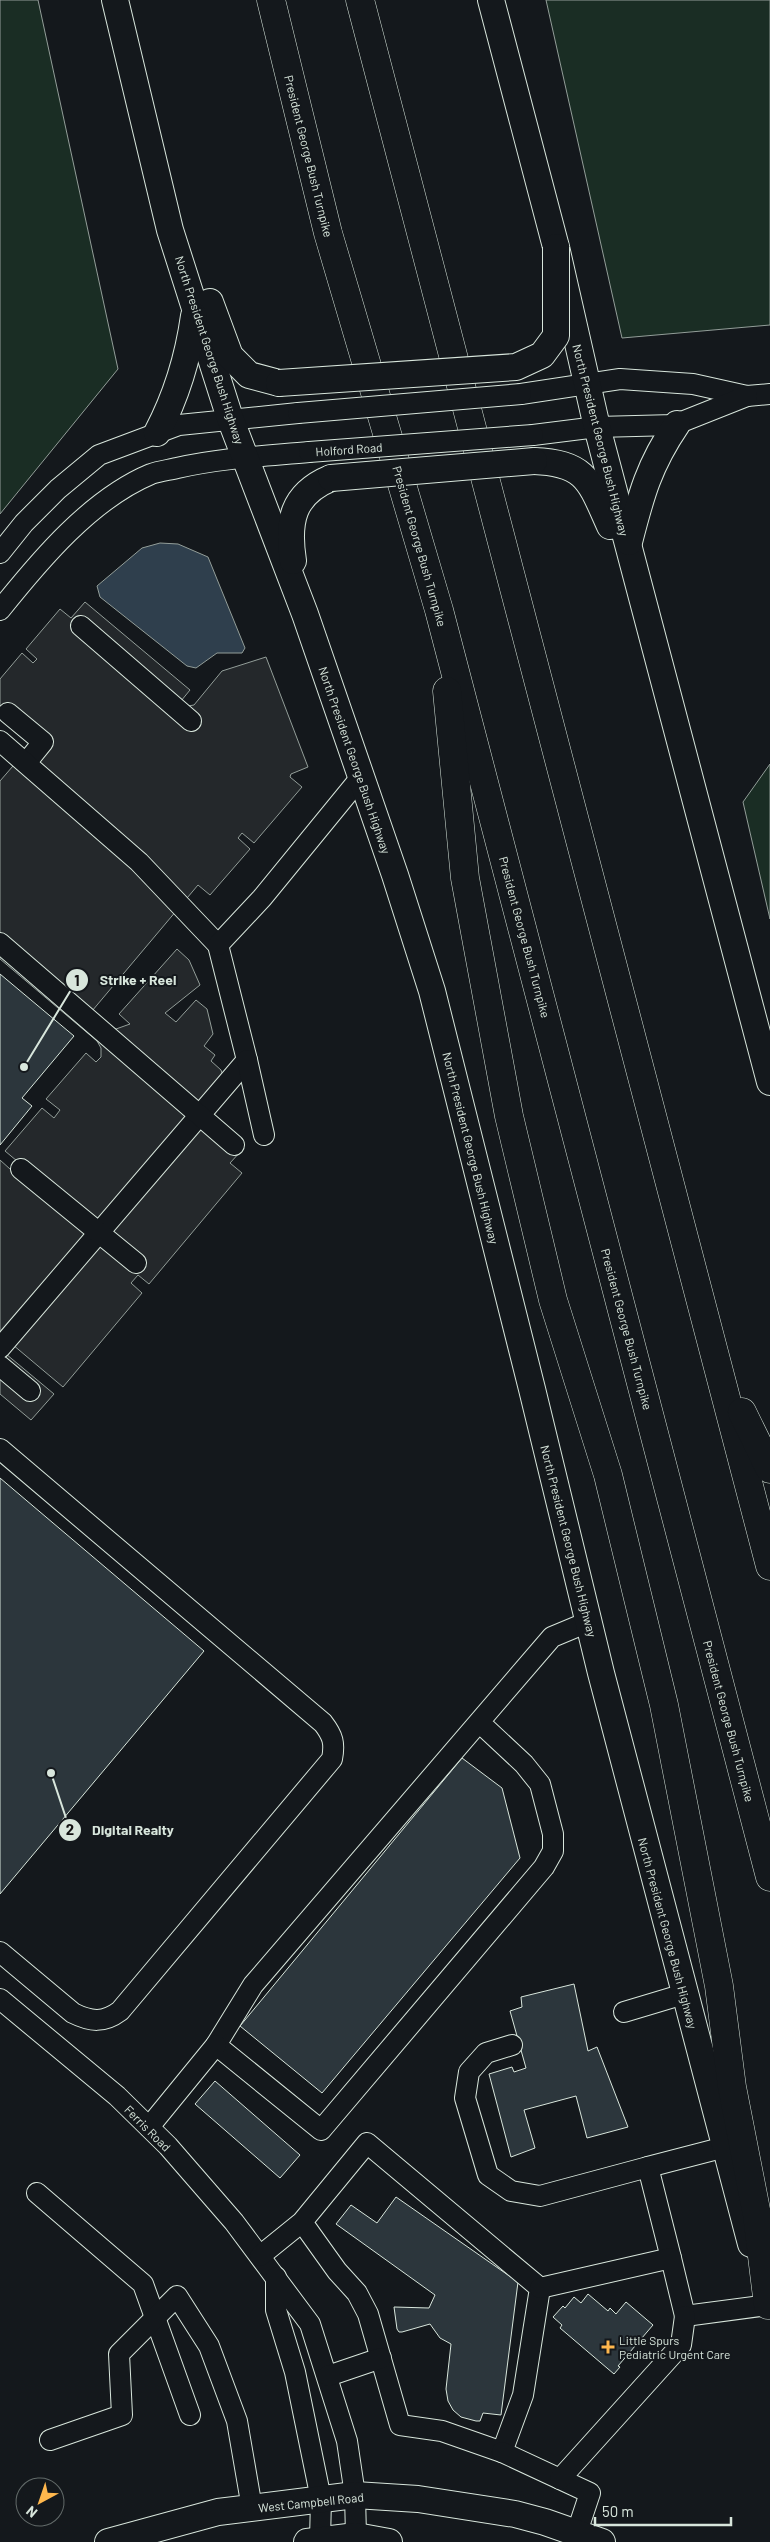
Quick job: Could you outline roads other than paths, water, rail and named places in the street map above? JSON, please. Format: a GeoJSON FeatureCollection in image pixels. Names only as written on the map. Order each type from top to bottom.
{"type":"FeatureCollection","features":[{"type":"Feature","properties":{"kind":"highway"},"geometry":{"type":"LineString","coordinates":[[260,0],[293,95]]}},
{"type":"Feature","properties":{"kind":"highway","name":"President George Bush Turnpike"},"geometry":{"type":"LineString","coordinates":[[271,0],[328,233],[440,610],[770,1877]]}},
{"type":"Feature","properties":{"kind":"highway"},"geometry":{"type":"LineString","coordinates":[[363,3],[770,1566]]}},
{"type":"Feature","properties":{"kind":"highway"},"geometry":{"type":"LineString","coordinates":[[440,610],[464,878],[509,1116],[553,1300],[608,1476],[664,1705],[719,1986],[732,2087],[757,2215],[769,2309]]}},
{"type":"Feature","properties":{"kind":"highway"},"geometry":{"type":"LineString","coordinates":[[715,1355],[770,1469]]}},
{"type":"Feature","properties":{"kind":"main road","name":"North President George Bush Highway"},"geometry":{"type":"LineString","coordinates":[[115,0],[170,230],[230,418],[299,599],[395,875],[432,991],[532,1389],[588,1622],[684,1994],[769,2309]]}},
{"type":"Feature","properties":{"kind":"main road","name":"North President George Bush Highway"},"geometry":{"type":"LineString","coordinates":[[491,0],[556,247],[597,427],[770,1082]]}},
{"type":"Feature","properties":{"kind":"main road"},"geometry":{"type":"LineString","coordinates":[[170,230],[197,267],[230,356],[249,375],[279,383],[516,367],[542,355],[556,336],[556,247]]}},
{"type":"Feature","properties":{"kind":"main road"},"geometry":{"type":"LineString","coordinates":[[157,433],[179,386],[188,354],[195,308]]}},
{"type":"Feature","properties":{"kind":"main road"},"geometry":{"type":"LineString","coordinates":[[629,545],[642,490],[651,466],[677,424]]}},
{"type":"Feature","properties":{"kind":"main road"},"geometry":{"type":"LineString","coordinates":[[299,599],[289,537],[292,519],[301,500],[315,485],[331,478],[533,448],[579,471],[595,491],[641,592]]}},
{"type":"Feature","properties":{"kind":"main road","name":"West Campbell Road"},"geometry":{"type":"LineString","coordinates":[[108,2542],[218,2512],[355,2495],[418,2500],[515,2514],[577,2532],[602,2542]]}},
{"type":"Feature","properties":{"kind":"main road"},"geometry":{"type":"LineString","coordinates":[[313,2541],[356,2536],[389,2542]]}},
{"type":"Feature","properties":{"kind":"street","name":"Holford Road"},"geometry":{"type":"LineString","coordinates":[[0,553],[24,523],[75,473],[99,455],[179,425],[230,418],[521,394],[587,386],[620,379],[693,384],[747,396]]}},
{"type":"Feature","properties":{"kind":"street","name":"Holford Road"},"geometry":{"type":"LineString","coordinates":[[0,610],[71,530],[117,493],[152,474],[195,464],[245,457],[309,452],[533,448],[597,427],[677,424],[747,396],[770,394]]}},
{"type":"Feature","properties":{"kind":"street"},"geometry":{"type":"LineString","coordinates":[[81,626],[191,721]]}},
{"type":"Feature","properties":{"kind":"street"},"geometry":{"type":"LineString","coordinates":[[8,713],[43,742],[26,763]]}},
{"type":"Feature","properties":{"kind":"street"},"geometry":{"type":"LineString","coordinates":[[0,741],[139,862],[218,945],[264,1135]]}},
{"type":"Feature","properties":{"kind":"street"},"geometry":{"type":"LineString","coordinates":[[218,945],[262,898],[361,778]]}},
{"type":"Feature","properties":{"kind":"street"},"geometry":{"type":"LineString","coordinates":[[0,943],[234,1145]]}},
{"type":"Feature","properties":{"kind":"street"},"geometry":{"type":"LineString","coordinates":[[0,1348],[247,1060]]}},
{"type":"Feature","properties":{"kind":"street"},"geometry":{"type":"LineString","coordinates":[[21,1169],[136,1263]]}},
{"type":"Feature","properties":{"kind":"street"},"geometry":{"type":"LineString","coordinates":[[0,1366],[30,1391]]}},
{"type":"Feature","properties":{"kind":"street"},"geometry":{"type":"LineString","coordinates":[[0,1449],[324,1723],[333,1736],[334,1747],[332,1759],[120,2011],[109,2019],[98,2021],[86,2019],[73,2013],[0,1952]]}},
{"type":"Feature","properties":{"kind":"street"},"geometry":{"type":"LineString","coordinates":[[148,2127],[216,2044],[253,1985],[552,1637],[588,1622]]}},
{"type":"Feature","properties":{"kind":"street"},"geometry":{"type":"LineString","coordinates":[[216,2044],[321,2130],[544,1867],[553,1851],[553,1834],[540,1784],[524,1764],[479,1722]]}},
{"type":"Feature","properties":{"kind":"street"},"geometry":{"type":"LineString","coordinates":[[624,2012],[684,1994]]}},
{"type":"Feature","properties":{"kind":"street","name":"Ferris Road"},"geometry":{"type":"LineString","coordinates":[[0,1999],[116,2096],[148,2127],[234,2222],[310,2324],[347,2441],[355,2495],[356,2536]]}},
{"type":"Feature","properties":{"kind":"street"},"geometry":{"type":"LineString","coordinates":[[512,2045],[486,2054],[469,2072],[464,2098],[488,2175],[511,2191],[540,2196],[725,2147]]}},
{"type":"Feature","properties":{"kind":"street"},"geometry":{"type":"LineString","coordinates":[[260,2256],[302,2222],[367,2143],[540,2288]]}},
{"type":"Feature","properties":{"kind":"street"},"geometry":{"type":"LineString","coordinates":[[560,2479],[681,2345],[685,2316],[648,2167]]}},
{"type":"Feature","properties":{"kind":"street"},"geometry":{"type":"LineString","coordinates":[[37,2193],[143,2284],[190,2415]]}},
{"type":"Feature","properties":{"kind":"street"},"geometry":{"type":"LineString","coordinates":[[302,2222],[336,2271],[357,2293],[368,2314],[400,2425],[442,2431],[502,2452],[590,2493],[577,2532]]}},
{"type":"Feature","properties":{"kind":"street"},"geometry":{"type":"LineString","coordinates":[[540,2288],[670,2258]]}},
{"type":"Feature","properties":{"kind":"street"},"geometry":{"type":"LineString","coordinates":[[276,2277],[276,2310],[295,2372],[321,2499],[313,2541]]}},
{"type":"Feature","properties":{"kind":"street"},"geometry":{"type":"LineString","coordinates":[[502,2452],[523,2395],[540,2288]]}},
{"type":"Feature","properties":{"kind":"street"},"geometry":{"type":"LineString","coordinates":[[50,2440],[122,2415],[119,2354],[176,2296],[208,2346],[237,2421],[252,2508]]}},
{"type":"Feature","properties":{"kind":"street"},"geometry":{"type":"LineString","coordinates":[[685,2316],[769,2309]]}},
{"type":"Feature","properties":{"kind":"street"},"geometry":{"type":"LineString","coordinates":[[328,2376],[380,2358]]}},
{"type":"Feature","properties":{"kind":"water"},"geometry":{"type":"Polygon","coordinates":[[[160,543],[178,544],[208,557],[245,648],[242,653],[217,653],[196,668],[187,666],[100,597],[97,586],[142,548],[160,543]]]}},
{"type":"Feature","properties":{"kind":"place","name":"Strike + Reel"},"geometry":{"type":"Point","coordinates":[24,1067]}},
{"type":"Feature","properties":{"kind":"place","name":"Digital Realty"},"geometry":{"type":"Point","coordinates":[51,1773]}},
{"type":"Feature","properties":{"kind":"place","name":"Little Spurs Pediatric Urgent Care"},"geometry":{"type":"Point","coordinates":[608,2347]}}]}
